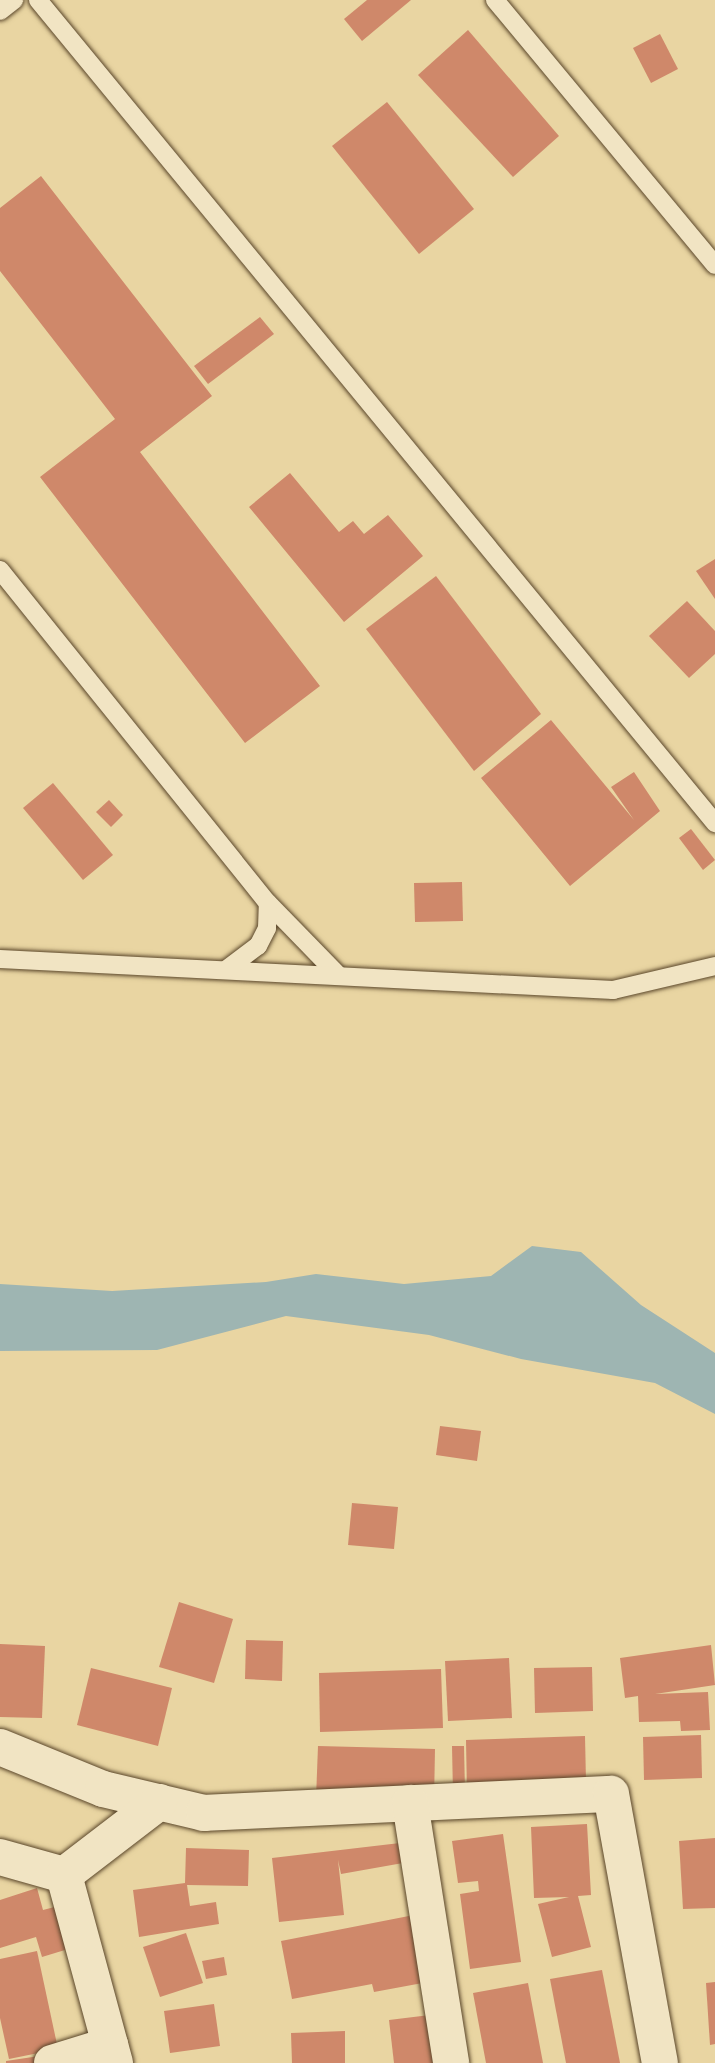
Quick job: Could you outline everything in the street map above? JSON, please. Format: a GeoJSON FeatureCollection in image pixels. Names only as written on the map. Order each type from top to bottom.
{"type":"FeatureCollection","features":[{"type":"Feature","properties":{"kind":"street"},"geometry":{"type":"LineString","coordinates":[[0,1747],[103,1789],[204,1813],[611,1794],[660,2063]]}},
{"type":"Feature","properties":{"kind":"street"},"geometry":{"type":"LineString","coordinates":[[64,1875],[159,1802]]}},
{"type":"Feature","properties":{"kind":"street"},"geometry":{"type":"LineString","coordinates":[[410,1803],[451,2063]]}},
{"type":"Feature","properties":{"kind":"street"},"geometry":{"type":"LineString","coordinates":[[0,1857],[64,1875]]}},
{"type":"Feature","properties":{"kind":"street"},"geometry":{"type":"LineString","coordinates":[[52,2063],[113,2054],[64,1875]]}},
{"type":"Feature","properties":{"kind":"lane"},"geometry":{"type":"LineString","coordinates":[[0,11],[14,0]]}},
{"type":"Feature","properties":{"kind":"lane"},"geometry":{"type":"LineString","coordinates":[[38,0],[715,823]]}},
{"type":"Feature","properties":{"kind":"lane"},"geometry":{"type":"LineString","coordinates":[[495,0],[715,265]]}},
{"type":"Feature","properties":{"kind":"lane"},"geometry":{"type":"LineString","coordinates":[[0,570],[268,903],[338,975]]}},
{"type":"Feature","properties":{"kind":"lane"},"geometry":{"type":"LineString","coordinates":[[227,969],[258,946],[267,928],[268,903]]}},
{"type":"Feature","properties":{"kind":"lane"},"geometry":{"type":"LineString","coordinates":[[0,959],[613,990],[715,966]]}},
{"type":"Feature","properties":{"kind":"water"},"geometry":{"type":"Polygon","coordinates":[[[532,1246],[581,1252],[641,1305],[715,1353],[715,1414],[655,1383],[521,1359],[429,1335],[286,1316],[157,1350],[0,1351],[0,1284],[112,1291],[266,1282],[316,1274],[404,1284],[491,1276],[532,1246]]]}},
{"type":"Feature","properties":{"kind":"building"},"geometry":{"type":"Polygon","coordinates":[[[367,0],[411,0],[362,41],[344,19],[367,0]]]}},
{"type":"Feature","properties":{"kind":"building"},"geometry":{"type":"Polygon","coordinates":[[[468,30],[559,136],[513,177],[418,75],[468,30]]]}},
{"type":"Feature","properties":{"kind":"building"},"geometry":{"type":"Polygon","coordinates":[[[660,34],[678,69],[651,83],[633,48],[660,34]]]}},
{"type":"Feature","properties":{"kind":"building"},"geometry":{"type":"Polygon","coordinates":[[[387,102],[474,209],[419,254],[332,146],[387,102]]]}},
{"type":"Feature","properties":{"kind":"building"},"geometry":{"type":"Polygon","coordinates":[[[41,176],[212,396],[140,452],[320,686],[245,743],[40,477],[115,419],[0,271],[0,208],[41,176]]]}},
{"type":"Feature","properties":{"kind":"building"},"geometry":{"type":"Polygon","coordinates":[[[260,317],[274,334],[208,384],[194,366],[260,317]]]}},
{"type":"Feature","properties":{"kind":"building"},"geometry":{"type":"Polygon","coordinates":[[[290,473],[339,532],[353,521],[364,534],[388,515],[423,556],[344,622],[249,507],[290,473]]]}},
{"type":"Feature","properties":{"kind":"building"},"geometry":{"type":"Polygon","coordinates":[[[715,559],[715,599],[696,571],[715,559]]]}},
{"type":"Feature","properties":{"kind":"building"},"geometry":{"type":"Polygon","coordinates":[[[436,576],[541,714],[474,771],[366,629],[436,576]]]}},
{"type":"Feature","properties":{"kind":"building"},"geometry":{"type":"Polygon","coordinates":[[[687,601],[715,631],[715,654],[689,678],[649,636],[687,601]]]}},
{"type":"Feature","properties":{"kind":"building"},"geometry":{"type":"Polygon","coordinates":[[[551,720],[634,820],[611,787],[634,772],[660,811],[570,886],[481,778],[551,720]]]}},
{"type":"Feature","properties":{"kind":"building"},"geometry":{"type":"Polygon","coordinates":[[[53,783],[113,855],[83,880],[23,808],[53,783]]]}},
{"type":"Feature","properties":{"kind":"building"},"geometry":{"type":"Polygon","coordinates":[[[109,800],[123,815],[111,827],[96,812],[109,800]]]}},
{"type":"Feature","properties":{"kind":"building"},"geometry":{"type":"Polygon","coordinates":[[[691,829],[715,860],[703,870],[679,838],[691,829]]]}},
{"type":"Feature","properties":{"kind":"building"},"geometry":{"type":"Polygon","coordinates":[[[462,882],[463,921],[415,922],[414,883],[462,882]]]}},
{"type":"Feature","properties":{"kind":"building"},"geometry":{"type":"Polygon","coordinates":[[[440,1426],[481,1431],[477,1461],[436,1455],[440,1426]]]}},
{"type":"Feature","properties":{"kind":"building"},"geometry":{"type":"Polygon","coordinates":[[[352,1503],[398,1507],[394,1549],[348,1545],[352,1503]]]}},
{"type":"Feature","properties":{"kind":"building"},"geometry":{"type":"Polygon","coordinates":[[[179,1602],[233,1619],[214,1683],[159,1667],[179,1602]]]}},
{"type":"Feature","properties":{"kind":"building"},"geometry":{"type":"Polygon","coordinates":[[[246,1640],[283,1641],[282,1681],[245,1679],[246,1640]]]}},
{"type":"Feature","properties":{"kind":"building"},"geometry":{"type":"Polygon","coordinates":[[[0,1644],[45,1646],[42,1718],[0,1717],[0,1644]]]}},
{"type":"Feature","properties":{"kind":"building"},"geometry":{"type":"Polygon","coordinates":[[[711,1645],[715,1685],[655,1694],[708,1692],[710,1730],[681,1731],[680,1721],[639,1722],[638,1696],[625,1698],[620,1658],[711,1645]]]}},
{"type":"Feature","properties":{"kind":"building"},"geometry":{"type":"Polygon","coordinates":[[[509,1658],[512,1718],[448,1721],[445,1661],[509,1658]]]}},
{"type":"Feature","properties":{"kind":"building"},"geometry":{"type":"Polygon","coordinates":[[[592,1667],[593,1711],[535,1713],[534,1668],[592,1667]]]}},
{"type":"Feature","properties":{"kind":"building"},"geometry":{"type":"Polygon","coordinates":[[[91,1668],[172,1688],[158,1746],[77,1725],[91,1668]]]}},
{"type":"Feature","properties":{"kind":"building"},"geometry":{"type":"Polygon","coordinates":[[[441,1669],[443,1728],[320,1732],[319,1673],[441,1669]]]}},
{"type":"Feature","properties":{"kind":"building"},"geometry":{"type":"Polygon","coordinates":[[[701,1735],[702,1778],[644,1780],[643,1737],[701,1735]]]}},
{"type":"Feature","properties":{"kind":"building"},"geometry":{"type":"Polygon","coordinates":[[[585,1736],[586,1782],[467,1793],[466,1740],[585,1736]]]}},
{"type":"Feature","properties":{"kind":"building"},"geometry":{"type":"Polygon","coordinates":[[[318,1746],[435,1749],[434,1802],[316,1799],[318,1746]]]}},
{"type":"Feature","properties":{"kind":"building"},"geometry":{"type":"Polygon","coordinates":[[[452,1746],[464,1746],[465,1792],[453,1793],[452,1746]]]}},
{"type":"Feature","properties":{"kind":"building"},"geometry":{"type":"Polygon","coordinates":[[[587,1824],[591,1895],[578,1896],[591,1947],[552,1957],[538,1904],[569,1897],[534,1898],[531,1827],[587,1824]]]}},
{"type":"Feature","properties":{"kind":"building"},"geometry":{"type":"Polygon","coordinates":[[[503,1834],[521,1962],[470,1969],[460,1894],[479,1891],[478,1881],[458,1883],[452,1841],[503,1834]]]}},
{"type":"Feature","properties":{"kind":"building"},"geometry":{"type":"Polygon","coordinates":[[[715,1838],[715,1908],[683,1909],[679,1841],[715,1838]]]}},
{"type":"Feature","properties":{"kind":"building"},"geometry":{"type":"Polygon","coordinates":[[[400,1843],[403,1863],[341,1874],[338,1860],[344,1915],[279,1922],[272,1858],[400,1843]]]}},
{"type":"Feature","properties":{"kind":"building"},"geometry":{"type":"Polygon","coordinates":[[[186,1848],[249,1850],[248,1886],[187,1885],[190,1906],[216,1902],[219,1924],[139,1937],[133,1890],[185,1883],[186,1848]]]}},
{"type":"Feature","properties":{"kind":"building"},"geometry":{"type":"Polygon","coordinates":[[[37,1888],[43,1910],[66,1904],[78,1946],[42,1957],[36,1937],[0,1948],[0,1900],[37,1888]]]}},
{"type":"Feature","properties":{"kind":"building"},"geometry":{"type":"Polygon","coordinates":[[[414,1915],[428,1982],[374,1992],[372,1984],[292,1999],[281,1941],[414,1915]]]}},
{"type":"Feature","properties":{"kind":"building"},"geometry":{"type":"Polygon","coordinates":[[[186,1933],[203,1983],[160,1997],[143,1947],[186,1933]]]}},
{"type":"Feature","properties":{"kind":"building"},"geometry":{"type":"Polygon","coordinates":[[[37,1951],[58,2049],[9,2059],[0,2018],[0,1959],[37,1951]]]}},
{"type":"Feature","properties":{"kind":"building"},"geometry":{"type":"Polygon","coordinates":[[[224,1957],[227,1975],[206,1979],[202,1961],[224,1957]]]}},
{"type":"Feature","properties":{"kind":"building"},"geometry":{"type":"Polygon","coordinates":[[[602,1970],[620,2063],[566,2063],[550,1979],[602,1970]]]}},
{"type":"Feature","properties":{"kind":"building"},"geometry":{"type":"Polygon","coordinates":[[[715,1982],[715,2044],[710,2045],[706,1983],[715,1982]]]}},
{"type":"Feature","properties":{"kind":"building"},"geometry":{"type":"Polygon","coordinates":[[[528,1983],[543,2063],[486,2063],[473,1993],[528,1983]]]}},
{"type":"Feature","properties":{"kind":"building"},"geometry":{"type":"Polygon","coordinates":[[[214,2004],[220,2046],[170,2053],[164,2011],[214,2004]]]}},
{"type":"Feature","properties":{"kind":"building"},"geometry":{"type":"Polygon","coordinates":[[[438,2014],[444,2063],[394,2063],[389,2020],[438,2014]]]}},
{"type":"Feature","properties":{"kind":"building"},"geometry":{"type":"Polygon","coordinates":[[[345,2031],[345,2063],[292,2063],[291,2033],[345,2031]]]}},
{"type":"Feature","properties":{"kind":"building"},"geometry":{"type":"Polygon","coordinates":[[[46,2055],[47,2063],[6,2063],[6,2061],[46,2055]]]}}]}
